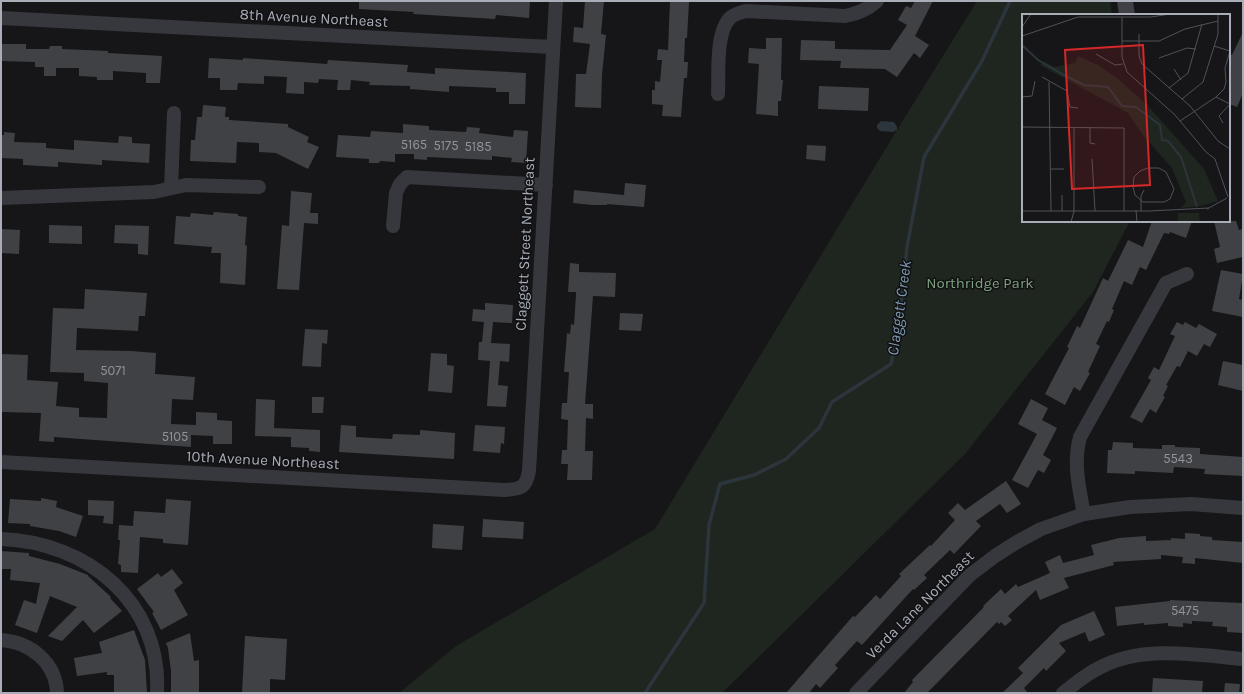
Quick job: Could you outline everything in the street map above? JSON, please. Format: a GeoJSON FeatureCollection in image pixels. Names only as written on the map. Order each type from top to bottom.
{"type":"FeatureCollection","features":[{"type":"Feature","properties":{"kind":"street","name":"Claggett Street Northeast"},"geometry":{"type":"LineString","coordinates":[[522,487],[527,481],[529,471],[556,1]]}},
{"type":"Feature","properties":{"kind":"street"},"geometry":{"type":"LineString","coordinates":[[718,94],[720,42],[723,28],[732,16],[746,11],[845,16],[859,13],[870,8],[877,1]]}},
{"type":"Feature","properties":{"kind":"street","name":"8th Avenue Northeast"},"geometry":{"type":"LineString","coordinates":[[1,18],[553,48]]}},
{"type":"Feature","properties":{"kind":"street"},"geometry":{"type":"LineString","coordinates":[[171,188],[174,113]]}},
{"type":"Feature","properties":{"kind":"street"},"geometry":{"type":"LineString","coordinates":[[393,226],[396,192],[400,184],[407,178],[546,185]]}},
{"type":"Feature","properties":{"kind":"street"},"geometry":{"type":"LineString","coordinates":[[1,198],[154,192],[186,185],[259,187]]}},
{"type":"Feature","properties":{"kind":"street"},"geometry":{"type":"LineString","coordinates":[[1084,514],[1076,473],[1077,446],[1081,433],[1166,283],[1187,274]]}},
{"type":"Feature","properties":{"kind":"street","name":"10th Avenue Northeast"},"geometry":{"type":"LineString","coordinates":[[1,462],[505,490],[514,490],[522,487]]}},
{"type":"Feature","properties":{"kind":"street","name":"Verda Lane Northeast"},"geometry":{"type":"LineString","coordinates":[[856,693],[970,575],[1017,542],[1042,529],[1084,514],[1105,510],[1155,505],[1191,504],[1243,508]]}},
{"type":"Feature","properties":{"kind":"street"},"geometry":{"type":"LineString","coordinates":[[1,539],[37,542],[65,552],[92,566],[115,585],[142,620],[150,639],[157,670],[157,693]]}},
{"type":"Feature","properties":{"kind":"street"},"geometry":{"type":"LineString","coordinates":[[1,640],[18,643],[37,653],[50,667],[54,675],[57,693]]}},
{"type":"Feature","properties":{"kind":"street"},"geometry":{"type":"LineString","coordinates":[[1063,693],[1082,678],[1101,666],[1121,659],[1149,654],[1174,654],[1243,659]]}},
{"type":"Feature","properties":{"kind":"green space","name":"Northridge Park"},"geometry":{"type":"Polygon","coordinates":[[[977,1],[1110,1],[1112,14],[1022,14],[1022,222],[1129,222],[1093,292],[965,454],[722,693],[399,693],[456,646],[655,529],[977,1]]]}},
{"type":"Feature","properties":{"kind":"shaded area"},"geometry":{"type":"Polygon","coordinates":[[[881,121],[894,122],[897,130],[893,132],[880,131],[877,128],[877,125],[881,121]]]}},
{"type":"Feature","properties":{"kind":"building"},"geometry":{"type":"Polygon","coordinates":[[[359,1],[530,1],[529,18],[496,15],[495,19],[359,9],[359,1]]]}},
{"type":"Feature","properties":{"kind":"building"},"geometry":{"type":"Polygon","coordinates":[[[585,1],[604,1],[601,34],[606,35],[602,75],[601,108],[575,107],[576,74],[586,74],[590,44],[573,42],[574,27],[583,28],[585,1]]]}},
{"type":"Feature","properties":{"kind":"building"},"geometry":{"type":"Polygon","coordinates":[[[670,1],[689,2],[684,62],[688,62],[687,78],[684,78],[681,117],[662,116],[663,105],[652,104],[652,90],[655,90],[655,81],[660,82],[662,60],[657,60],[658,49],[668,50],[670,1]]]}},
{"type":"Feature","properties":{"kind":"building"},"geometry":{"type":"Polygon","coordinates":[[[915,1],[933,1],[915,36],[929,45],[920,58],[914,53],[897,77],[885,69],[840,68],[841,61],[800,60],[801,40],[835,41],[835,49],[890,50],[907,25],[898,20],[906,6],[911,8],[915,1]]]}},
{"type":"Feature","properties":{"kind":"building"},"geometry":{"type":"Polygon","coordinates":[[[1117,1],[1133,1],[1135,14],[1119,14],[1117,1]]]}},
{"type":"Feature","properties":{"kind":"building"},"geometry":{"type":"Polygon","coordinates":[[[1243,32],[1243,93],[1237,107],[1230,104],[1230,54],[1232,55],[1243,32]]]}},
{"type":"Feature","properties":{"kind":"building"},"geometry":{"type":"Polygon","coordinates":[[[766,38],[782,38],[781,80],[783,80],[781,101],[778,101],[778,116],[756,114],[759,64],[748,63],[749,48],[766,49],[766,38]]]}},
{"type":"Feature","properties":{"kind":"building"},"geometry":{"type":"Polygon","coordinates":[[[1,44],[26,44],[26,49],[49,49],[50,46],[62,46],[62,49],[108,51],[108,53],[162,56],[160,83],[146,83],[146,73],[113,71],[113,80],[97,80],[97,77],[79,76],[79,68],[56,68],[56,76],[44,76],[44,67],[35,67],[35,62],[1,61],[1,44]]]}},
{"type":"Feature","properties":{"kind":"building"},"geometry":{"type":"Polygon","coordinates":[[[209,58],[243,60],[243,58],[327,64],[328,60],[408,65],[407,72],[435,74],[435,68],[526,73],[525,104],[509,104],[509,92],[496,92],[496,88],[449,86],[449,92],[410,89],[410,86],[369,85],[370,82],[351,80],[350,90],[337,90],[338,80],[319,79],[318,83],[304,82],[304,94],[286,93],[287,77],[264,76],[264,84],[238,83],[237,90],[220,90],[220,78],[208,78],[209,58]]]}},
{"type":"Feature","properties":{"kind":"building"},"geometry":{"type":"Polygon","coordinates":[[[819,86],[869,88],[868,111],[818,109],[819,86]]]}},
{"type":"Feature","properties":{"kind":"building"},"geometry":{"type":"Polygon","coordinates":[[[203,105],[226,107],[225,117],[229,117],[229,120],[288,124],[288,127],[309,137],[307,142],[319,147],[308,169],[276,153],[259,152],[259,143],[237,142],[236,163],[190,161],[191,140],[195,140],[197,117],[202,117],[203,105]]]}},
{"type":"Feature","properties":{"kind":"building"},"geometry":{"type":"Polygon","coordinates":[[[403,124],[429,126],[429,130],[466,132],[467,127],[480,128],[479,133],[513,137],[514,130],[528,131],[526,163],[511,162],[512,158],[492,156],[492,160],[427,157],[427,160],[414,159],[414,154],[395,154],[395,162],[380,161],[379,163],[369,163],[369,159],[336,157],[338,135],[370,137],[371,131],[403,133],[403,124]]]}},
{"type":"Feature","properties":{"kind":"building"},"geometry":{"type":"Polygon","coordinates":[[[4,132],[15,133],[14,142],[46,143],[46,148],[74,150],[74,140],[118,143],[119,136],[132,137],[132,143],[150,144],[149,163],[102,160],[102,165],[58,162],[58,167],[23,165],[23,159],[1,158],[1,135],[4,135],[4,132]]]}},
{"type":"Feature","properties":{"kind":"building"},"geometry":{"type":"Polygon","coordinates":[[[807,145],[826,146],[825,161],[806,159],[807,145]]]}},
{"type":"Feature","properties":{"kind":"building"},"geometry":{"type":"Polygon","coordinates":[[[625,183],[646,185],[644,207],[573,203],[574,190],[624,195],[625,183]]]}},
{"type":"Feature","properties":{"kind":"building"},"geometry":{"type":"Polygon","coordinates":[[[291,191],[312,193],[310,213],[318,213],[318,224],[304,223],[299,290],[277,289],[282,225],[289,226],[291,191]]]}},
{"type":"Feature","properties":{"kind":"building"},"geometry":{"type":"Polygon","coordinates":[[[214,212],[238,214],[238,216],[247,217],[245,285],[220,283],[221,253],[211,253],[212,247],[174,244],[176,216],[190,217],[191,213],[213,215],[214,212]]]}},
{"type":"Feature","properties":{"kind":"building"},"geometry":{"type":"Polygon","coordinates":[[[1236,221],[1239,230],[1243,229],[1243,257],[1217,263],[1214,249],[1220,247],[1214,222],[1236,221]]]}},
{"type":"Feature","properties":{"kind":"building"},"geometry":{"type":"Polygon","coordinates":[[[1152,222],[1192,222],[1186,238],[1170,232],[1169,234],[1164,233],[1146,270],[1140,267],[1132,285],[1124,281],[1112,309],[1114,310],[1109,322],[1107,321],[1096,344],[1100,346],[1088,372],[1090,373],[1080,391],[1074,387],[1065,405],[1045,394],[1069,348],[1067,347],[1077,326],[1080,328],[1103,278],[1108,281],[1128,240],[1143,247],[1152,222]]]}},
{"type":"Feature","properties":{"kind":"building"},"geometry":{"type":"Polygon","coordinates":[[[49,225],[82,226],[82,244],[49,243],[49,225]]]}},
{"type":"Feature","properties":{"kind":"building"},"geometry":{"type":"Polygon","coordinates":[[[115,225],[149,226],[148,255],[138,254],[138,244],[114,243],[115,225]]]}},
{"type":"Feature","properties":{"kind":"building"},"geometry":{"type":"Polygon","coordinates":[[[1,229],[20,230],[19,254],[1,253],[1,229]]]}},
{"type":"Feature","properties":{"kind":"building"},"geometry":{"type":"Polygon","coordinates":[[[570,263],[579,264],[579,272],[616,273],[615,297],[593,296],[585,404],[593,404],[593,419],[586,418],[585,451],[593,451],[592,480],[567,480],[568,464],[561,464],[562,450],[567,450],[568,420],[561,419],[562,403],[567,403],[569,372],[564,372],[567,333],[570,334],[571,324],[574,325],[576,295],[576,292],[568,292],[570,263]]]}},
{"type":"Feature","properties":{"kind":"building"},"geometry":{"type":"Polygon","coordinates":[[[1221,270],[1243,274],[1239,299],[1243,300],[1243,317],[1212,311],[1221,270]]]}},
{"type":"Feature","properties":{"kind":"building"},"geometry":{"type":"Polygon","coordinates":[[[85,289],[147,293],[145,316],[139,316],[138,331],[77,328],[76,350],[156,353],[155,374],[195,377],[193,400],[172,399],[171,424],[196,425],[196,412],[217,413],[217,420],[232,421],[232,444],[213,444],[213,436],[191,435],[191,447],[54,437],[54,442],[39,441],[41,413],[1,412],[1,354],[28,355],[27,380],[58,382],[56,406],[79,408],[79,417],[107,418],[108,383],[84,381],[84,373],[50,372],[53,308],[84,309],[85,289]]]}},
{"type":"Feature","properties":{"kind":"building"},"geometry":{"type":"Polygon","coordinates":[[[485,303],[513,305],[512,323],[493,322],[491,343],[510,344],[509,362],[500,361],[498,385],[508,386],[506,407],[487,406],[490,361],[478,360],[479,342],[482,342],[484,322],[472,321],[473,309],[485,310],[485,303]]]}},
{"type":"Feature","properties":{"kind":"building"},"geometry":{"type":"Polygon","coordinates":[[[620,313],[643,314],[641,331],[619,330],[620,313]]]}},
{"type":"Feature","properties":{"kind":"building"},"geometry":{"type":"Polygon","coordinates":[[[1177,322],[1183,325],[1185,322],[1196,328],[1199,324],[1217,334],[1210,347],[1204,344],[1197,356],[1188,351],[1180,367],[1177,366],[1166,385],[1168,386],[1163,396],[1165,397],[1156,413],[1150,409],[1142,423],[1130,417],[1151,380],[1148,378],[1154,367],[1159,370],[1175,336],[1170,334],[1177,322]]]}},
{"type":"Feature","properties":{"kind":"building"},"geometry":{"type":"Polygon","coordinates":[[[305,329],[328,330],[327,344],[322,343],[321,367],[302,366],[305,329]]]}},
{"type":"Feature","properties":{"kind":"building"},"geometry":{"type":"Polygon","coordinates":[[[431,353],[447,354],[447,365],[454,366],[452,393],[428,391],[431,353]]]}},
{"type":"Feature","properties":{"kind":"building"},"geometry":{"type":"Polygon","coordinates":[[[1223,361],[1243,365],[1243,391],[1218,385],[1223,361]]]}},
{"type":"Feature","properties":{"kind":"building"},"geometry":{"type":"Polygon","coordinates":[[[312,397],[324,397],[323,413],[312,413],[312,397]]]}},
{"type":"Feature","properties":{"kind":"building"},"geometry":{"type":"Polygon","coordinates":[[[256,399],[275,400],[274,428],[320,430],[320,452],[309,451],[309,448],[291,447],[291,437],[255,436],[256,399]]]}},
{"type":"Feature","properties":{"kind":"building"},"geometry":{"type":"Polygon","coordinates":[[[1031,399],[1048,408],[1042,420],[1057,428],[1043,455],[1051,460],[1044,473],[1038,470],[1028,488],[1012,480],[1037,434],[1018,424],[1031,399]]]}},
{"type":"Feature","properties":{"kind":"building"},"geometry":{"type":"Polygon","coordinates":[[[341,425],[356,426],[356,437],[392,439],[393,434],[420,435],[420,430],[455,433],[454,459],[339,452],[341,425]]]}},
{"type":"Feature","properties":{"kind":"building"},"geometry":{"type":"Polygon","coordinates":[[[475,425],[505,427],[504,444],[501,443],[500,453],[473,451],[475,425]]]}},
{"type":"Feature","properties":{"kind":"building"},"geometry":{"type":"Polygon","coordinates":[[[1113,442],[1133,443],[1133,448],[1162,449],[1162,445],[1175,445],[1175,447],[1200,448],[1200,454],[1243,457],[1243,476],[1204,474],[1205,469],[1174,467],[1173,473],[1135,471],[1135,474],[1107,473],[1108,450],[1112,450],[1113,442]]]}},
{"type":"Feature","properties":{"kind":"building"},"geometry":{"type":"Polygon","coordinates":[[[1006,481],[1021,504],[1007,513],[1000,504],[976,521],[981,526],[954,554],[950,550],[924,575],[927,578],[914,590],[913,589],[862,645],[857,641],[835,665],[838,668],[820,688],[816,684],[809,693],[786,693],[853,616],[855,617],[876,595],[880,599],[901,576],[899,574],[930,545],[931,546],[955,520],[948,513],[958,503],[965,510],[1006,481]]]}},
{"type":"Feature","properties":{"kind":"building"},"geometry":{"type":"Polygon","coordinates":[[[41,498],[57,501],[56,507],[83,516],[76,537],[59,531],[30,526],[30,524],[8,523],[10,499],[41,501],[41,498]]]}},
{"type":"Feature","properties":{"kind":"building"},"geometry":{"type":"Polygon","coordinates":[[[166,499],[191,501],[188,545],[163,543],[163,539],[140,537],[138,573],[121,572],[121,565],[118,564],[120,540],[118,540],[119,525],[133,526],[134,511],[165,513],[166,499]]]}},
{"type":"Feature","properties":{"kind":"building"},"geometry":{"type":"Polygon","coordinates":[[[88,500],[114,501],[113,524],[103,523],[104,516],[88,515],[88,500]]]}},
{"type":"Feature","properties":{"kind":"building"},"geometry":{"type":"Polygon","coordinates":[[[483,519],[524,522],[523,539],[482,537],[483,519]]]}},
{"type":"Feature","properties":{"kind":"building"},"geometry":{"type":"Polygon","coordinates":[[[433,524],[464,526],[462,550],[432,548],[433,524]]]}},
{"type":"Feature","properties":{"kind":"building"},"geometry":{"type":"Polygon","coordinates":[[[1185,533],[1200,534],[1200,536],[1212,537],[1212,540],[1243,542],[1243,563],[1195,558],[1195,564],[1182,563],[1183,557],[1161,555],[1161,559],[1113,562],[1114,565],[1064,578],[1069,588],[1040,600],[1036,590],[1008,616],[1012,620],[1005,626],[1001,622],[999,624],[997,622],[927,693],[904,693],[913,682],[912,680],[1001,589],[1005,594],[1016,584],[1018,587],[1050,573],[1045,562],[1060,555],[1063,563],[1094,555],[1091,545],[1119,538],[1146,536],[1146,541],[1171,540],[1171,538],[1185,539],[1185,533]]]}},
{"type":"Feature","properties":{"kind":"building"},"geometry":{"type":"Polygon","coordinates":[[[1,551],[29,553],[29,556],[60,564],[88,575],[111,597],[110,598],[122,611],[94,633],[83,620],[62,641],[48,636],[77,607],[50,596],[37,633],[15,625],[24,600],[36,604],[40,583],[10,580],[11,569],[1,569],[1,551]]]}},
{"type":"Feature","properties":{"kind":"building"},"geometry":{"type":"Polygon","coordinates":[[[172,569],[183,583],[174,590],[188,615],[161,630],[152,613],[154,612],[137,589],[158,573],[161,577],[172,569]]]}},
{"type":"Feature","properties":{"kind":"building"},"geometry":{"type":"Polygon","coordinates":[[[1170,600],[1243,603],[1243,633],[1227,632],[1227,627],[1212,626],[1213,622],[1192,621],[1192,624],[1183,623],[1183,627],[1168,626],[1168,623],[1144,625],[1144,623],[1117,626],[1115,607],[1170,600]]]}},
{"type":"Feature","properties":{"kind":"building"},"geometry":{"type":"Polygon","coordinates":[[[1094,611],[1105,635],[1089,642],[1085,632],[1059,643],[1066,651],[1046,671],[1044,668],[1024,688],[1028,693],[1002,693],[1023,673],[1018,668],[1061,625],[1094,611]]]}},
{"type":"Feature","properties":{"kind":"building"},"geometry":{"type":"Polygon","coordinates":[[[134,630],[145,660],[147,693],[114,693],[114,675],[107,675],[107,672],[77,676],[74,658],[102,653],[99,642],[134,630]]]}},
{"type":"Feature","properties":{"kind":"building"},"geometry":{"type":"Polygon","coordinates":[[[190,633],[194,661],[199,660],[199,693],[171,693],[171,671],[166,643],[190,633]]]}},
{"type":"Feature","properties":{"kind":"building"},"geometry":{"type":"Polygon","coordinates":[[[245,636],[287,639],[285,680],[270,679],[270,693],[242,693],[245,636]]]}},
{"type":"Feature","properties":{"kind":"building"},"geometry":{"type":"Polygon","coordinates":[[[1153,678],[1203,681],[1202,693],[1152,693],[1153,678]]]}},
{"type":"Feature","properties":{"kind":"building"},"geometry":{"type":"Polygon","coordinates":[[[1225,683],[1240,684],[1239,693],[1224,693],[1225,683]]]}},
{"type":"Feature","properties":{"kind":"waterway","name":"Claggett Creek"},"geometry":{"type":"LineString","coordinates":[[645,693],[704,603],[709,525],[720,484],[754,475],[786,459],[819,428],[832,402],[891,364],[899,323],[907,247],[924,157],[982,61],[1010,1]]}}]}
